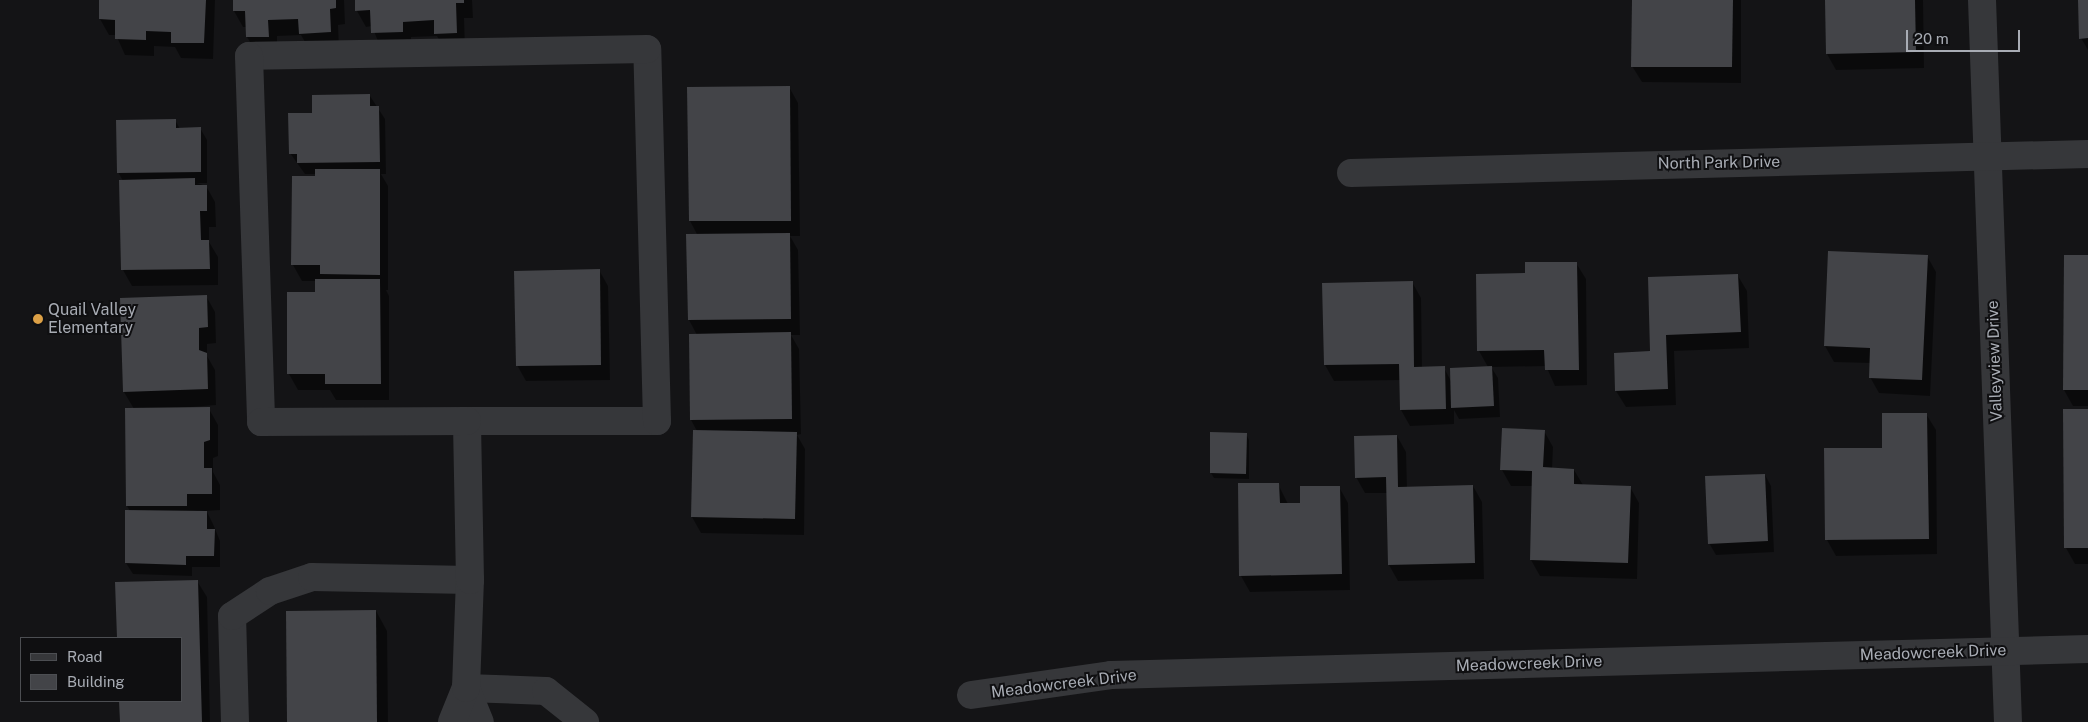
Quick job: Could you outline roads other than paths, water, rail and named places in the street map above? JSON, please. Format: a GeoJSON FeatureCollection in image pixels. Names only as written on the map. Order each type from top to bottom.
{"type":"FeatureCollection","features":[{"type":"Feature","properties":{"kind":"street","name":"Valleyview Drive"},"geometry":{"type":"LineString","coordinates":[[1982,0],[2008,722]]}},
{"type":"Feature","properties":{"kind":"street"},"geometry":{"type":"LineString","coordinates":[[647,49],[657,421],[467,421],[261,422],[249,56],[647,49]]}},
{"type":"Feature","properties":{"kind":"street","name":"North Park Drive"},"geometry":{"type":"LineString","coordinates":[[1351,173],[2088,154]]}},
{"type":"Feature","properties":{"kind":"street"},"geometry":{"type":"LineString","coordinates":[[452,722],[466,688],[470,580],[467,421]]}},
{"type":"Feature","properties":{"kind":"street"},"geometry":{"type":"LineString","coordinates":[[235,722],[232,616],[270,590],[312,577],[470,580]]}},
{"type":"Feature","properties":{"kind":"street","name":"Meadowcreek Drive"},"geometry":{"type":"LineString","coordinates":[[971,695],[1111,675],[2088,649]]}},
{"type":"Feature","properties":{"kind":"street"},"geometry":{"type":"LineString","coordinates":[[466,688],[480,722]]}},
{"type":"Feature","properties":{"kind":"street"},"geometry":{"type":"LineString","coordinates":[[466,688],[546,691],[585,722]]}},
{"type":"Feature","properties":{"kind":"place","name":"Quail Valley Elementary"},"geometry":{"type":"Point","coordinates":[38,319]}}]}
